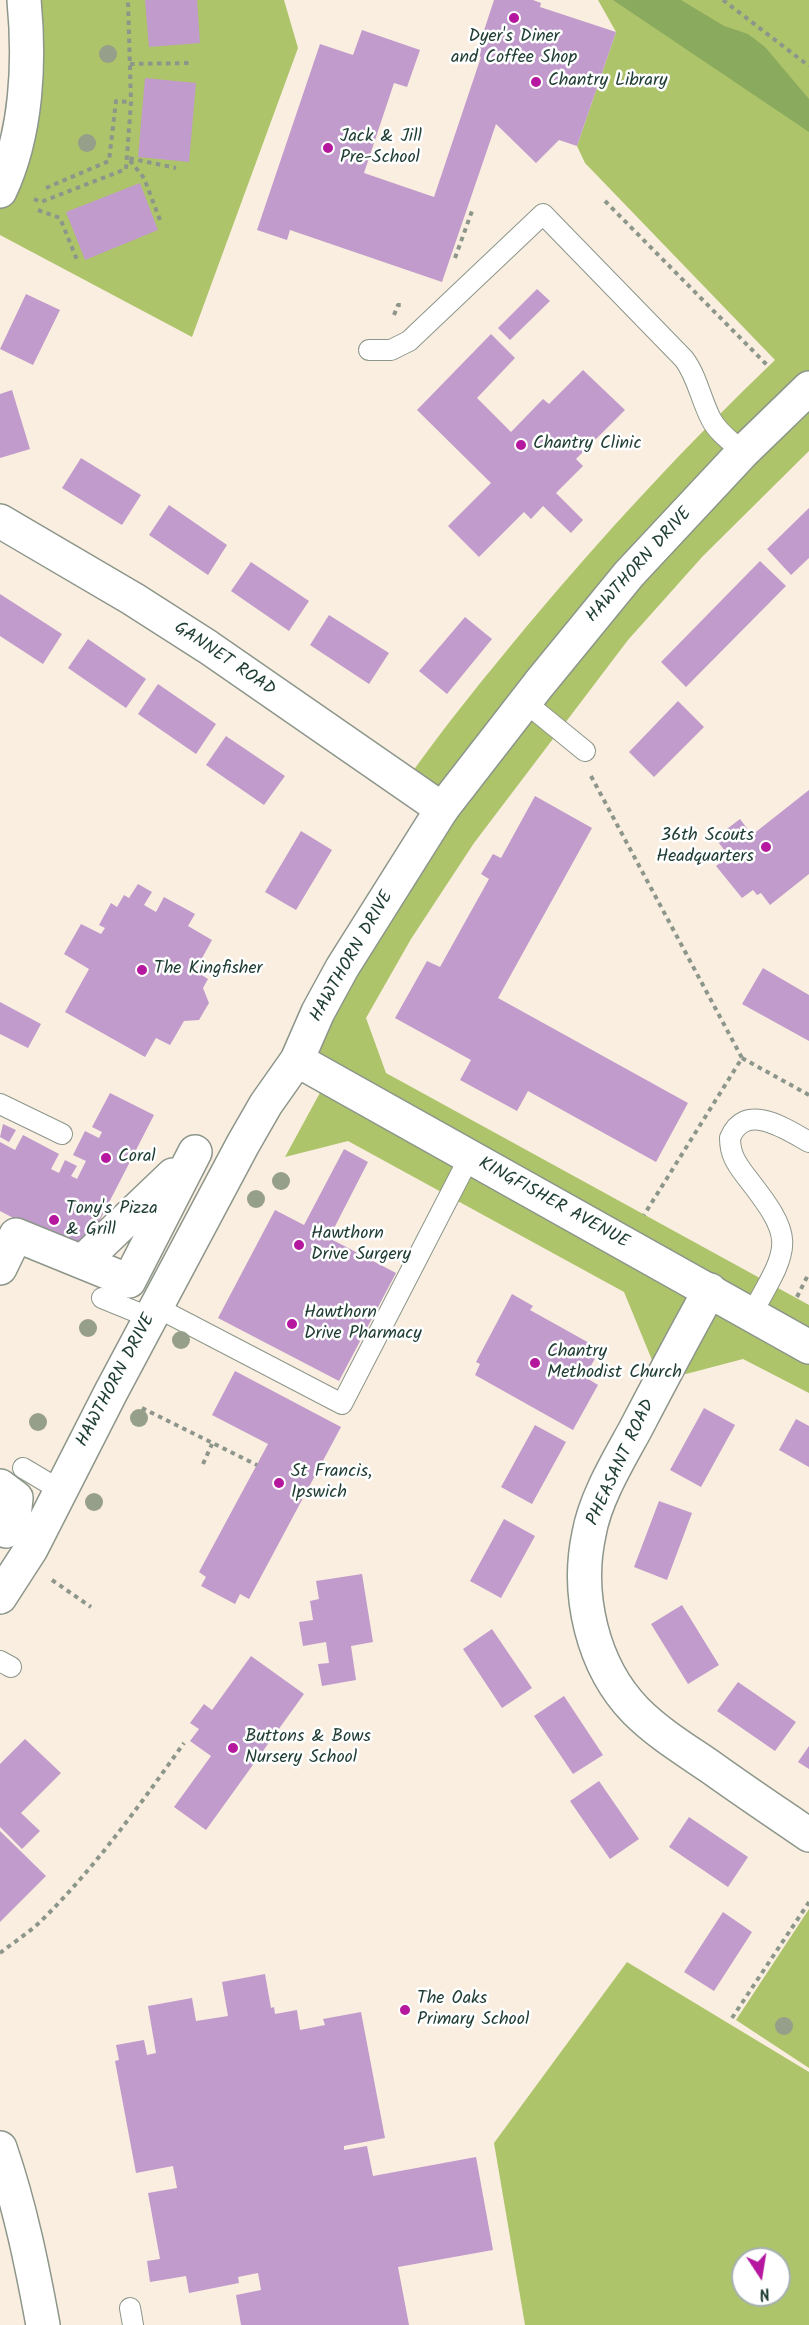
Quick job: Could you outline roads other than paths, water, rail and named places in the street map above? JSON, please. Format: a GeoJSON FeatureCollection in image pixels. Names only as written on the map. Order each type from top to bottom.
{"type":"FeatureCollection","features":[{"type":"Feature","properties":{"kind":"street"},"geometry":{"type":"LineString","coordinates":[[0,191],[14,150],[26,89],[28,65],[24,0]]}},
{"type":"Feature","properties":{"kind":"street","name":"HAWTHORN DRIVE"},"geometry":{"type":"LineString","coordinates":[[0,1597],[31,1549],[153,1312],[249,1134],[266,1104],[297,1060],[318,1012],[342,968],[442,809],[629,574],[743,452],[809,388]]}},
{"type":"Feature","properties":{"kind":"street","name":"GANNET ROAD"},"geometry":{"type":"LineString","coordinates":[[0,521],[133,599],[208,647],[442,809]]}},
{"type":"Feature","properties":{"kind":"street","name":"KINGFISHER AVENUE"},"geometry":{"type":"LineString","coordinates":[[297,1060],[809,1347]]}},
{"type":"Feature","properties":{"kind":"street"},"geometry":{"type":"LineString","coordinates":[[0,1268],[5,1237],[82,1262]]}},
{"type":"Feature","properties":{"kind":"street","name":"PHEASANT ROAD"},"geometry":{"type":"LineString","coordinates":[[710,1290],[621,1456],[597,1508],[589,1531],[585,1555],[584,1577],[590,1622],[600,1656],[609,1674],[634,1709],[665,1737],[809,1835]]}},
{"type":"Feature","properties":{"kind":"street"},"geometry":{"type":"LineString","coordinates":[[6,1531],[14,1517],[16,1498],[11,1477]]}},
{"type":"Feature","properties":{"kind":"street"},"geometry":{"type":"LineString","coordinates":[[0,2148],[14,2245],[43,2325]]}},
{"type":"Feature","properties":{"kind":"lane"},"geometry":{"type":"LineString","coordinates":[[369,350],[391,350],[409,341],[543,214],[684,359],[691,369],[711,420],[743,452]]}},
{"type":"Feature","properties":{"kind":"lane"},"geometry":{"type":"LineString","coordinates":[[525,702],[586,760]]}},
{"type":"Feature","properties":{"kind":"lane"},"geometry":{"type":"LineString","coordinates":[[0,1104],[62,1134]]}},
{"type":"Feature","properties":{"kind":"lane"},"geometry":{"type":"LineString","coordinates":[[752,1313],[782,1256],[783,1234],[773,1212],[734,1161],[730,1138],[738,1125],[753,1119],[774,1123],[809,1142]]}},
{"type":"Feature","properties":{"kind":"lane"},"geometry":{"type":"LineString","coordinates":[[102,1298],[153,1312],[342,1404],[470,1158]]}},
{"type":"Feature","properties":{"kind":"lane"},"geometry":{"type":"LineString","coordinates":[[11,1477],[60,1490]]}},
{"type":"Feature","properties":{"kind":"place","name":"Dyer's Diner and Coffee Shop"},"geometry":{"type":"Point","coordinates":[514,18]}},
{"type":"Feature","properties":{"kind":"place","name":"Chantry Library"},"geometry":{"type":"Point","coordinates":[536,82]}},
{"type":"Feature","properties":{"kind":"place","name":"Jack & Jill Pre-School"},"geometry":{"type":"Point","coordinates":[328,148]}},
{"type":"Feature","properties":{"kind":"place","name":"Chantry Clinic"},"geometry":{"type":"Point","coordinates":[521,445]}},
{"type":"Feature","properties":{"kind":"place","name":"36th Scouts Headquarters"},"geometry":{"type":"Point","coordinates":[766,847]}},
{"type":"Feature","properties":{"kind":"place","name":"The Kingfisher"},"geometry":{"type":"Point","coordinates":[142,970]}},
{"type":"Feature","properties":{"kind":"place","name":"Coral"},"geometry":{"type":"Point","coordinates":[106,1158]}},
{"type":"Feature","properties":{"kind":"place","name":"Tony's Pizza & Grill"},"geometry":{"type":"Point","coordinates":[54,1220]}},
{"type":"Feature","properties":{"kind":"place","name":"Hawthorn Drive Surgery"},"geometry":{"type":"Point","coordinates":[299,1245]}},
{"type":"Feature","properties":{"kind":"place","name":"Hawthorn Drive Pharmacy"},"geometry":{"type":"Point","coordinates":[292,1324]}},
{"type":"Feature","properties":{"kind":"place","name":"Chantry Methodist Church"},"geometry":{"type":"Point","coordinates":[535,1363]}},
{"type":"Feature","properties":{"kind":"place","name":"St Francis, Ipswich"},"geometry":{"type":"Point","coordinates":[279,1483]}},
{"type":"Feature","properties":{"kind":"place","name":"Buttons & Bows Nursery School"},"geometry":{"type":"Point","coordinates":[233,1748]}},
{"type":"Feature","properties":{"kind":"place","name":"The Oaks Primary School"},"geometry":{"type":"Point","coordinates":[405,2010]}}]}
